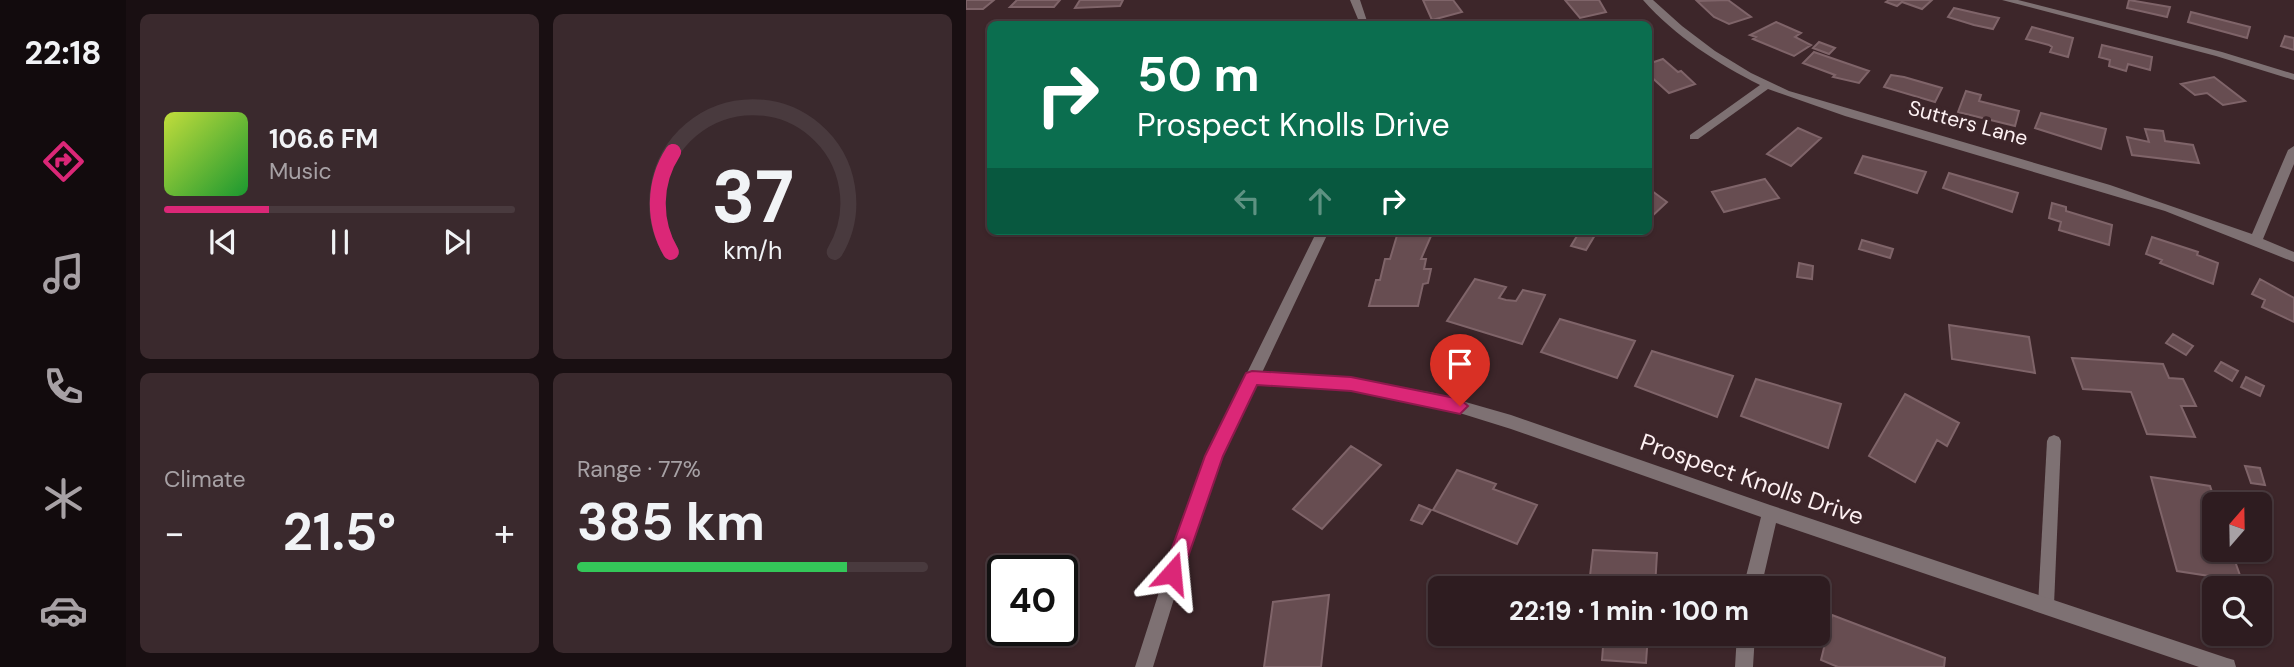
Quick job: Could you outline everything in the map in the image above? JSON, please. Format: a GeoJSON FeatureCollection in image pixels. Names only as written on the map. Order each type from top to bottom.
{"type":"FeatureCollection","features":[{"type":"Feature","properties":{"kind":"street"},"geometry":{"type":"LineString","coordinates":[[1355,0],[1363,21]]}},
{"type":"Feature","properties":{"kind":"street","name":"Sutters Lane"},"geometry":{"type":"LineString","coordinates":[[1648,0],[1706,48],[1766,86],[1865,118],[2083,179],[2256,240],[2294,257]]}},
{"type":"Feature","properties":{"kind":"street"},"geometry":{"type":"LineString","coordinates":[[2007,0],[2219,54],[2294,77]]}},
{"type":"Feature","properties":{"kind":"street"},"geometry":{"type":"LineString","coordinates":[[1694,137],[1766,86]]}},
{"type":"Feature","properties":{"kind":"street"},"geometry":{"type":"LineString","coordinates":[[2256,240],[2294,150]]}},
{"type":"Feature","properties":{"kind":"street"},"geometry":{"type":"LineString","coordinates":[[1144,667],[1193,511],[1214,456],[1321,235]]}},
{"type":"Feature","properties":{"kind":"street","name":"Prospect Knolls Drive"},"geometry":{"type":"LineString","coordinates":[[1252,378],[1351,384],[1434,399],[1511,422],[1770,513],[2227,667]]}},
{"type":"Feature","properties":{"kind":"street"},"geometry":{"type":"LineString","coordinates":[[1755,576],[1770,513]]}},
{"type":"Feature","properties":{"kind":"street"},"geometry":{"type":"LineString","coordinates":[[1744,667],[1745,646]]}},
{"type":"Feature","properties":{"kind":"lane"},"geometry":{"type":"LineString","coordinates":[[2046,606],[2054,442]]}},
{"type":"Feature","properties":{"kind":"building"},"geometry":{"type":"Polygon","coordinates":[[[966,0],[994,0],[983,9],[966,9],[966,0]]]}},
{"type":"Feature","properties":{"kind":"building"},"geometry":{"type":"Polygon","coordinates":[[[1017,0],[1060,0],[1054,7],[1010,7],[1017,0]]]}},
{"type":"Feature","properties":{"kind":"building"},"geometry":{"type":"Polygon","coordinates":[[[1080,0],[1123,0],[1120,6],[1075,8],[1080,0]]]}},
{"type":"Feature","properties":{"kind":"building"},"geometry":{"type":"Polygon","coordinates":[[[1423,0],[1453,0],[1462,12],[1432,20],[1423,0]]]}},
{"type":"Feature","properties":{"kind":"building"},"geometry":{"type":"Polygon","coordinates":[[[1565,0],[1599,0],[1606,12],[1580,18],[1565,0]]]}},
{"type":"Feature","properties":{"kind":"building"},"geometry":{"type":"Polygon","coordinates":[[[1728,0],[1751,17],[1729,24],[1714,17],[1697,1],[1728,0]]]}},
{"type":"Feature","properties":{"kind":"building"},"geometry":{"type":"Polygon","coordinates":[[[1932,0],[1922,9],[1902,2],[1897,6],[1886,2],[1932,0]]]}},
{"type":"Feature","properties":{"kind":"building"},"geometry":{"type":"Polygon","coordinates":[[[2129,0],[2170,7],[2167,17],[2127,8],[2129,0]]]}},
{"type":"Feature","properties":{"kind":"building"},"geometry":{"type":"Polygon","coordinates":[[[1954,8],[1999,18],[1993,29],[1974,25],[1948,17],[1954,8]]]}},
{"type":"Feature","properties":{"kind":"building"},"geometry":{"type":"Polygon","coordinates":[[[2191,12],[2250,27],[2247,38],[2188,22],[2191,12]]]}},
{"type":"Feature","properties":{"kind":"building"},"geometry":{"type":"Polygon","coordinates":[[[1776,22],[1801,33],[1795,37],[1811,45],[1794,56],[1753,39],[1756,37],[1750,35],[1776,22]]]}},
{"type":"Feature","properties":{"kind":"building"},"geometry":{"type":"Polygon","coordinates":[[[2032,27],[2073,38],[2068,57],[2050,52],[2052,47],[2049,45],[2026,39],[2032,27]]]}},
{"type":"Feature","properties":{"kind":"building"},"geometry":{"type":"Polygon","coordinates":[[[2285,36],[2294,38],[2294,50],[2281,46],[2285,36]]]}},
{"type":"Feature","properties":{"kind":"building"},"geometry":{"type":"Polygon","coordinates":[[[1819,42],[1835,48],[1829,54],[1813,48],[1819,42]]]}},
{"type":"Feature","properties":{"kind":"building"},"geometry":{"type":"Polygon","coordinates":[[[2102,45],[2152,57],[2150,70],[2128,64],[2126,71],[2109,66],[2110,60],[2099,57],[2102,45]]]}},
{"type":"Feature","properties":{"kind":"building"},"geometry":{"type":"Polygon","coordinates":[[[1814,52],[1869,71],[1859,83],[1833,77],[1835,75],[1803,63],[1814,52]]]}},
{"type":"Feature","properties":{"kind":"building"},"geometry":{"type":"Polygon","coordinates":[[[1663,59],[1695,84],[1669,93],[1652,78],[1652,63],[1663,59]]]}},
{"type":"Feature","properties":{"kind":"building"},"geometry":{"type":"Polygon","coordinates":[[[1891,75],[1942,88],[1935,102],[1884,87],[1891,75]]]}},
{"type":"Feature","properties":{"kind":"building"},"geometry":{"type":"Polygon","coordinates":[[[2214,77],[2245,101],[2223,105],[2207,93],[2195,95],[2181,84],[2214,77]]]}},
{"type":"Feature","properties":{"kind":"building"},"geometry":{"type":"Polygon","coordinates":[[[1966,91],[1981,95],[1979,101],[2019,111],[2015,126],[1958,112],[1966,91]]]}},
{"type":"Feature","properties":{"kind":"building"},"geometry":{"type":"Polygon","coordinates":[[[2041,113],[2106,129],[2101,149],[2035,128],[2041,113]]]}},
{"type":"Feature","properties":{"kind":"building"},"geometry":{"type":"Polygon","coordinates":[[[1798,128],[1821,138],[1791,166],[1767,154],[1798,128]]]}},
{"type":"Feature","properties":{"kind":"building"},"geometry":{"type":"Polygon","coordinates":[[[2145,129],[2163,131],[2165,141],[2193,145],[2199,163],[2132,155],[2127,137],[2149,142],[2145,129]]]}},
{"type":"Feature","properties":{"kind":"building"},"geometry":{"type":"Polygon","coordinates":[[[1863,156],[1926,172],[1917,193],[1855,173],[1863,156]]]}},
{"type":"Feature","properties":{"kind":"building"},"geometry":{"type":"Polygon","coordinates":[[[1949,173],[2018,193],[2012,212],[1943,188],[1949,173]]]}},
{"type":"Feature","properties":{"kind":"building"},"geometry":{"type":"Polygon","coordinates":[[[1765,179],[1779,198],[1724,212],[1712,192],[1765,179]]]}},
{"type":"Feature","properties":{"kind":"building"},"geometry":{"type":"Polygon","coordinates":[[[1652,191],[1667,202],[1652,216],[1652,191]]]}},
{"type":"Feature","properties":{"kind":"building"},"geometry":{"type":"Polygon","coordinates":[[[2052,203],[2066,207],[2066,211],[2112,225],[2109,245],[2059,230],[2061,222],[2049,218],[2052,203]]]}},
{"type":"Feature","properties":{"kind":"building"},"geometry":{"type":"Polygon","coordinates":[[[1397,235],[1431,236],[1421,259],[1426,259],[1424,269],[1431,269],[1428,283],[1423,284],[1418,306],[1369,306],[1385,259],[1390,259],[1397,235]]]}},
{"type":"Feature","properties":{"kind":"building"},"geometry":{"type":"Polygon","coordinates":[[[1578,235],[1595,235],[1586,250],[1571,246],[1578,235]]]}},
{"type":"Feature","properties":{"kind":"building"},"geometry":{"type":"Polygon","coordinates":[[[2152,237],[2198,252],[2197,255],[2218,263],[2213,284],[2160,263],[2162,260],[2146,254],[2152,237]]]}},
{"type":"Feature","properties":{"kind":"building"},"geometry":{"type":"Polygon","coordinates":[[[1862,240],[1893,249],[1890,258],[1859,249],[1862,240]]]}},
{"type":"Feature","properties":{"kind":"building"},"geometry":{"type":"Polygon","coordinates":[[[1799,263],[1813,266],[1812,279],[1797,277],[1799,263]]]}},
{"type":"Feature","properties":{"kind":"building"},"geometry":{"type":"Polygon","coordinates":[[[1475,279],[1506,287],[1499,298],[1506,300],[1516,301],[1523,290],[1545,295],[1522,344],[1447,321],[1475,279]]]}},
{"type":"Feature","properties":{"kind":"building"},"geometry":{"type":"Polygon","coordinates":[[[2260,279],[2294,298],[2294,322],[2262,307],[2265,300],[2252,294],[2260,279]]]}},
{"type":"Feature","properties":{"kind":"building"},"geometry":{"type":"Polygon","coordinates":[[[1560,319],[1635,341],[1617,378],[1541,352],[1560,319]]]}},
{"type":"Feature","properties":{"kind":"building"},"geometry":{"type":"Polygon","coordinates":[[[1949,325],[2029,337],[2035,373],[1952,359],[1949,325]]]}},
{"type":"Feature","properties":{"kind":"building"},"geometry":{"type":"Polygon","coordinates":[[[2173,334],[2193,346],[2186,355],[2166,343],[2173,334]]]}},
{"type":"Feature","properties":{"kind":"building"},"geometry":{"type":"Polygon","coordinates":[[[1652,351],[1733,376],[1717,417],[1635,386],[1652,351]]]}},
{"type":"Feature","properties":{"kind":"building"},"geometry":{"type":"Polygon","coordinates":[[[2072,358],[2163,364],[2169,378],[2183,379],[2196,406],[2181,406],[2195,437],[2147,434],[2131,392],[2083,389],[2072,358]]]}},
{"type":"Feature","properties":{"kind":"building"},"geometry":{"type":"Polygon","coordinates":[[[2221,362],[2238,371],[2232,381],[2215,371],[2221,362]]]}},
{"type":"Feature","properties":{"kind":"building"},"geometry":{"type":"Polygon","coordinates":[[[2246,377],[2264,386],[2260,396],[2241,387],[2246,377]]]}},
{"type":"Feature","properties":{"kind":"building"},"geometry":{"type":"Polygon","coordinates":[[[1756,379],[1841,404],[1828,448],[1741,416],[1756,379]]]}},
{"type":"Feature","properties":{"kind":"building"},"geometry":{"type":"Polygon","coordinates":[[[1905,394],[1959,423],[1947,446],[1937,440],[1915,482],[1869,456],[1905,394]]]}},
{"type":"Feature","properties":{"kind":"building"},"geometry":{"type":"Polygon","coordinates":[[[1351,446],[1381,465],[1322,529],[1293,509],[1351,446]]]}},
{"type":"Feature","properties":{"kind":"building"},"geometry":{"type":"Polygon","coordinates":[[[2245,466],[2260,468],[2265,485],[2251,483],[2245,466]]]}},
{"type":"Feature","properties":{"kind":"building"},"geometry":{"type":"Polygon","coordinates":[[[1457,470],[1496,484],[1493,489],[1537,505],[1517,544],[1433,510],[1457,470]]]}},
{"type":"Feature","properties":{"kind":"building"},"geometry":{"type":"Polygon","coordinates":[[[2151,477],[2210,486],[2212,492],[2202,492],[2202,562],[2235,562],[2240,576],[2210,576],[2177,571],[2151,477]]]}},
{"type":"Feature","properties":{"kind":"building"},"geometry":{"type":"Polygon","coordinates":[[[1419,505],[1431,510],[1422,524],[1411,520],[1419,505]]]}},
{"type":"Feature","properties":{"kind":"building"},"geometry":{"type":"Polygon","coordinates":[[[1593,550],[1657,553],[1656,576],[1590,576],[1593,550]]]}},
{"type":"Feature","properties":{"kind":"building"},"geometry":{"type":"Polygon","coordinates":[[[1329,595],[1321,667],[1264,667],[1273,602],[1329,595]]]}},
{"type":"Feature","properties":{"kind":"building"},"geometry":{"type":"Polygon","coordinates":[[[1832,615],[1945,658],[1944,667],[1838,667],[1821,660],[1824,646],[1830,646],[1832,615]]]}},
{"type":"Feature","properties":{"kind":"building"},"geometry":{"type":"Polygon","coordinates":[[[1603,646],[1647,646],[1646,663],[1602,660],[1603,646]]]}},
{"type":"Feature","properties":{"kind":"route"},"geometry":{"type":"LineString","coordinates":[[1172,573],[1214,456],[1252,378],[1351,384],[1460,406]]}}]}
